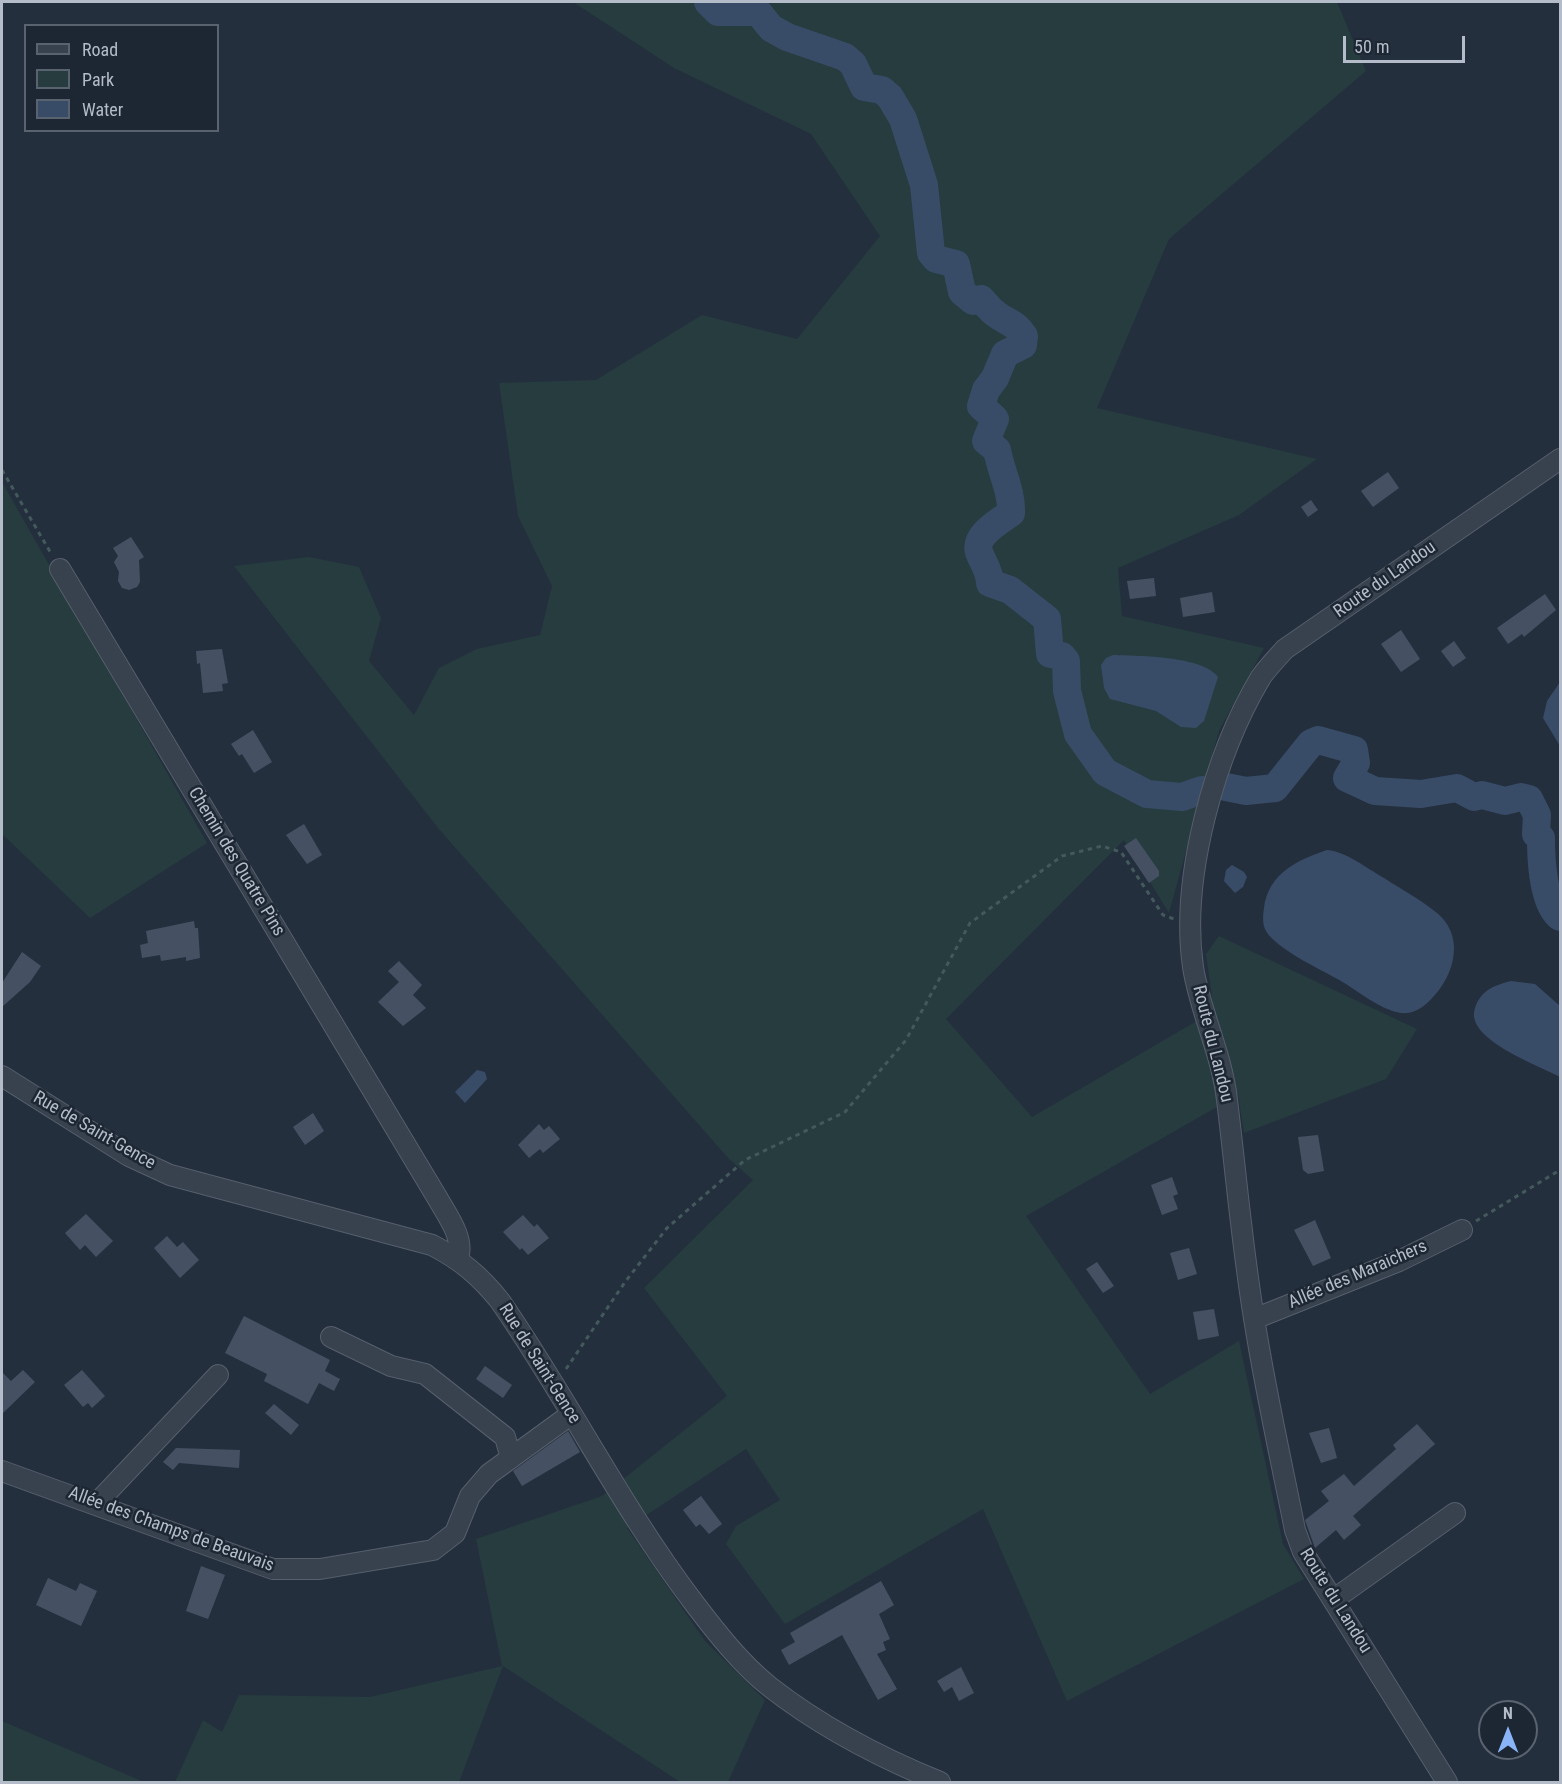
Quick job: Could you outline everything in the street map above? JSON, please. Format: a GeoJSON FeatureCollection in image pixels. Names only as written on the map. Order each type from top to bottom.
{"type":"FeatureCollection","features":[{"type":"Feature","properties":{"kind":"street","name":"Route du Landou"},"geometry":{"type":"LineString","coordinates":[[1447,1782],[1303,1552],[1295,1530],[1254,1319],[1225,1081],[1193,968],[1190,925],[1197,852],[1218,776],[1233,733],[1262,675],[1285,649],[1560,459]]}},
{"type":"Feature","properties":{"kind":"street","name":"Chemin des Quatre Pins"},"geometry":{"type":"LineString","coordinates":[[60,569],[438,1199],[456,1233],[460,1252],[458,1258]]}},
{"type":"Feature","properties":{"kind":"street","name":"Rue de Saint-Gence"},"geometry":{"type":"LineString","coordinates":[[2,1076],[129,1156],[170,1175],[432,1245],[458,1258],[480,1275],[500,1300],[668,1569],[741,1660],[769,1686],[905,1776],[940,1782]]}},
{"type":"Feature","properties":{"kind":"street","name":"Allée des Maraichers"},"geometry":{"type":"LineString","coordinates":[[1254,1319],[1399,1261],[1462,1230]]}},
{"type":"Feature","properties":{"kind":"street"},"geometry":{"type":"LineString","coordinates":[[331,1336],[390,1366],[425,1374],[505,1437],[511,1458]]}},
{"type":"Feature","properties":{"kind":"street"},"geometry":{"type":"LineString","coordinates":[[96,1504],[218,1375]]}},
{"type":"Feature","properties":{"kind":"street","name":"Allée des Champs de Beauvais"},"geometry":{"type":"LineString","coordinates":[[2,1471],[273,1569],[320,1569],[433,1550],[455,1533],[470,1496],[489,1474],[570,1414]]}},
{"type":"Feature","properties":{"kind":"street"},"geometry":{"type":"LineString","coordinates":[[1333,1600],[1455,1513]]}},
{"type":"Feature","properties":{"kind":"path"},"geometry":{"type":"LineString","coordinates":[[2,470],[60,569]]}},
{"type":"Feature","properties":{"kind":"path"},"geometry":{"type":"LineString","coordinates":[[555,1386],[625,1282],[667,1228],[745,1160],[845,1112],[906,1040],[970,923],[1062,856],[1102,846],[1121,852],[1163,915],[1190,925]]}},
{"type":"Feature","properties":{"kind":"path"},"geometry":{"type":"LineString","coordinates":[[1462,1230],[1560,1170]]}},
{"type":"Feature","properties":{"kind":"green space"},"geometry":{"type":"Polygon","coordinates":[[[573,2],[1337,2],[1366,71],[1169,239],[1097,408],[1317,459],[1239,515],[1118,568],[1122,616],[1264,648],[1219,731],[1169,913],[1124,840],[946,1019],[1032,1117],[1214,1011],[1206,954],[1219,936],[1417,1029],[1386,1079],[1244,1133],[1238,1095],[1026,1216],[1150,1394],[1239,1341],[1283,1544],[1304,1579],[1067,1701],[983,1509],[785,1624],[726,1544],[736,1526],[780,1500],[746,1449],[627,1528],[705,1641],[765,1700],[728,1782],[680,1782],[503,1666],[459,1782],[175,1782],[203,1720],[222,1732],[239,1695],[370,1697],[502,1666],[476,1539],[602,1496],[727,1396],[644,1288],[753,1180],[729,1159],[438,828],[234,566],[309,557],[359,567],[381,618],[369,661],[414,715],[439,668],[477,649],[540,635],[552,586],[518,516],[499,383],[596,380],[702,315],[797,339],[880,236],[811,134],[674,68],[573,2]]]}},
{"type":"Feature","properties":{"kind":"green space"},"geometry":{"type":"Polygon","coordinates":[[[2,482],[207,843],[90,918],[2,834],[2,482]]]}},
{"type":"Feature","properties":{"kind":"green space"},"geometry":{"type":"Polygon","coordinates":[[[2,1721],[144,1782],[2,1782],[2,1721]]]}},
{"type":"Feature","properties":{"kind":"water"},"geometry":{"type":"Polygon","coordinates":[[[1113,655],[1185,661],[1210,670],[1218,677],[1204,721],[1196,728],[1181,727],[1156,711],[1110,699],[1104,688],[1101,665],[1106,658],[1113,655]]]}},
{"type":"Feature","properties":{"kind":"water"},"geometry":{"type":"Polygon","coordinates":[[[1560,682],[1560,746],[1543,718],[1547,701],[1560,682]]]}},
{"type":"Feature","properties":{"kind":"water"},"geometry":{"type":"Polygon","coordinates":[[[1327,850],[1342,854],[1363,865],[1437,913],[1446,923],[1452,935],[1453,960],[1443,984],[1421,1008],[1401,1013],[1386,1008],[1289,952],[1266,931],[1263,922],[1264,908],[1271,886],[1278,877],[1295,864],[1327,850]]]}},
{"type":"Feature","properties":{"kind":"water"},"geometry":{"type":"Polygon","coordinates":[[[1232,865],[1244,872],[1247,877],[1243,887],[1235,893],[1224,881],[1226,870],[1232,865]]]}},
{"type":"Feature","properties":{"kind":"water"},"geometry":{"type":"Polygon","coordinates":[[[1511,981],[1535,984],[1560,1006],[1560,1077],[1505,1050],[1481,1030],[1475,1019],[1475,1008],[1481,997],[1494,987],[1511,981]]]}},
{"type":"Feature","properties":{"kind":"water"},"geometry":{"type":"Polygon","coordinates":[[[477,1070],[485,1072],[487,1079],[465,1103],[455,1092],[477,1070]]]}},
{"type":"Feature","properties":{"kind":"building"},"geometry":{"type":"Polygon","coordinates":[[[1388,472],[1399,488],[1373,507],[1361,491],[1388,472]]]}},
{"type":"Feature","properties":{"kind":"building"},"geometry":{"type":"Polygon","coordinates":[[[1311,500],[1318,510],[1308,517],[1301,507],[1311,500]]]}},
{"type":"Feature","properties":{"kind":"building"},"geometry":{"type":"Polygon","coordinates":[[[131,537],[144,557],[139,560],[140,582],[137,587],[129,590],[122,588],[118,581],[119,572],[114,562],[118,556],[113,548],[131,537]]]}},
{"type":"Feature","properties":{"kind":"building"},"geometry":{"type":"Polygon","coordinates":[[[1154,578],[1156,596],[1130,599],[1127,581],[1154,578]]]}},
{"type":"Feature","properties":{"kind":"building"},"geometry":{"type":"Polygon","coordinates":[[[1212,592],[1215,612],[1183,617],[1180,598],[1212,592]]]}},
{"type":"Feature","properties":{"kind":"building"},"geometry":{"type":"Polygon","coordinates":[[[1545,594],[1556,610],[1524,637],[1522,634],[1508,644],[1497,628],[1545,594]]]}},
{"type":"Feature","properties":{"kind":"building"},"geometry":{"type":"Polygon","coordinates":[[[1401,630],[1420,659],[1401,672],[1381,644],[1401,630]]]}},
{"type":"Feature","properties":{"kind":"building"},"geometry":{"type":"Polygon","coordinates":[[[1454,641],[1466,658],[1453,667],[1441,651],[1454,641]]]}},
{"type":"Feature","properties":{"kind":"building"},"geometry":{"type":"Polygon","coordinates":[[[222,649],[228,683],[222,684],[223,691],[203,693],[200,663],[197,664],[196,651],[222,649]]]}},
{"type":"Feature","properties":{"kind":"building"},"geometry":{"type":"Polygon","coordinates":[[[253,730],[272,762],[254,773],[242,754],[239,756],[231,744],[253,730]]]}},
{"type":"Feature","properties":{"kind":"building"},"geometry":{"type":"Polygon","coordinates":[[[304,824],[322,855],[307,864],[286,835],[304,824]]]}},
{"type":"Feature","properties":{"kind":"building"},"geometry":{"type":"Polygon","coordinates":[[[1136,838],[1159,871],[1159,876],[1149,883],[1124,846],[1136,838]]]}},
{"type":"Feature","properties":{"kind":"building"},"geometry":{"type":"Polygon","coordinates":[[[194,921],[195,928],[198,928],[200,958],[186,961],[186,957],[161,961],[160,955],[142,958],[140,945],[148,943],[146,931],[194,921]]]}},
{"type":"Feature","properties":{"kind":"building"},"geometry":{"type":"Polygon","coordinates":[[[22,952],[41,966],[30,982],[2,1007],[2,983],[22,952]]]}},
{"type":"Feature","properties":{"kind":"building"},"geometry":{"type":"Polygon","coordinates":[[[399,961],[422,985],[413,995],[426,1008],[403,1026],[378,1002],[399,982],[388,971],[399,961]]]}},
{"type":"Feature","properties":{"kind":"building"},"geometry":{"type":"Polygon","coordinates":[[[313,1113],[324,1131],[305,1145],[293,1127],[313,1113]]]}},
{"type":"Feature","properties":{"kind":"building"},"geometry":{"type":"Polygon","coordinates":[[[539,1124],[544,1130],[549,1126],[560,1139],[543,1153],[540,1149],[529,1158],[518,1145],[539,1124]]]}},
{"type":"Feature","properties":{"kind":"building"},"geometry":{"type":"Polygon","coordinates":[[[1318,1135],[1324,1171],[1308,1174],[1303,1170],[1298,1137],[1318,1135]]]}},
{"type":"Feature","properties":{"kind":"building"},"geometry":{"type":"Polygon","coordinates":[[[1172,1177],[1178,1194],[1173,1196],[1178,1209],[1162,1215],[1151,1185],[1172,1177]]]}},
{"type":"Feature","properties":{"kind":"building"},"geometry":{"type":"Polygon","coordinates":[[[86,1214],[113,1241],[96,1257],[85,1245],[80,1250],[65,1233],[86,1214]]]}},
{"type":"Feature","properties":{"kind":"building"},"geometry":{"type":"Polygon","coordinates":[[[523,1215],[534,1227],[537,1224],[549,1238],[528,1255],[503,1232],[523,1215]]]}},
{"type":"Feature","properties":{"kind":"building"},"geometry":{"type":"Polygon","coordinates":[[[1315,1220],[1331,1258],[1313,1266],[1294,1230],[1315,1220]]]}},
{"type":"Feature","properties":{"kind":"building"},"geometry":{"type":"Polygon","coordinates":[[[167,1236],[177,1247],[183,1242],[199,1260],[180,1278],[154,1248],[167,1236]]]}},
{"type":"Feature","properties":{"kind":"building"},"geometry":{"type":"Polygon","coordinates":[[[1189,1248],[1197,1274],[1178,1280],[1170,1253],[1189,1248]]]}},
{"type":"Feature","properties":{"kind":"building"},"geometry":{"type":"Polygon","coordinates":[[[1097,1262],[1114,1286],[1103,1293],[1086,1269],[1097,1262]]]}},
{"type":"Feature","properties":{"kind":"building"},"geometry":{"type":"Polygon","coordinates":[[[1214,1309],[1219,1336],[1198,1340],[1193,1312],[1214,1309]]]}},
{"type":"Feature","properties":{"kind":"building"},"geometry":{"type":"Polygon","coordinates":[[[244,1316],[330,1360],[325,1371],[340,1379],[334,1391],[319,1383],[308,1404],[264,1381],[267,1374],[225,1353],[244,1316]]]}},
{"type":"Feature","properties":{"kind":"building"},"geometry":{"type":"Polygon","coordinates":[[[485,1366],[512,1385],[503,1398],[476,1379],[485,1366]]]}},
{"type":"Feature","properties":{"kind":"building"},"geometry":{"type":"Polygon","coordinates":[[[23,1370],[35,1382],[2,1414],[2,1372],[11,1381],[23,1370]]]}},
{"type":"Feature","properties":{"kind":"building"},"geometry":{"type":"Polygon","coordinates":[[[82,1370],[105,1396],[92,1408],[88,1403],[83,1407],[64,1385],[82,1370]]]}},
{"type":"Feature","properties":{"kind":"building"},"geometry":{"type":"Polygon","coordinates":[[[274,1404],[299,1425],[291,1435],[265,1413],[274,1404]]]}},
{"type":"Feature","properties":{"kind":"building"},"geometry":{"type":"Polygon","coordinates":[[[1417,1424],[1435,1444],[1353,1516],[1361,1525],[1344,1540],[1336,1530],[1315,1548],[1305,1520],[1329,1501],[1321,1491],[1344,1474],[1354,1486],[1396,1449],[1393,1445],[1417,1424]]]}},
{"type":"Feature","properties":{"kind":"building"},"geometry":{"type":"Polygon","coordinates":[[[1329,1428],[1337,1458],[1321,1463],[1309,1433],[1329,1428]]]}},
{"type":"Feature","properties":{"kind":"building"},"geometry":{"type":"Polygon","coordinates":[[[568,1431],[580,1452],[522,1486],[513,1471],[568,1431]]]}},
{"type":"Feature","properties":{"kind":"building"},"geometry":{"type":"Polygon","coordinates":[[[176,1448],[240,1450],[239,1468],[179,1463],[173,1470],[163,1462],[176,1448]]]}},
{"type":"Feature","properties":{"kind":"building"},"geometry":{"type":"Polygon","coordinates":[[[701,1496],[722,1524],[709,1534],[700,1524],[696,1527],[683,1510],[701,1496]]]}},
{"type":"Feature","properties":{"kind":"building"},"geometry":{"type":"Polygon","coordinates":[[[201,1566],[225,1575],[208,1619],[186,1611],[201,1566]]]}},
{"type":"Feature","properties":{"kind":"building"},"geometry":{"type":"Polygon","coordinates":[[[48,1578],[76,1591],[80,1583],[97,1591],[81,1626],[36,1605],[48,1578]]]}},
{"type":"Feature","properties":{"kind":"building"},"geometry":{"type":"Polygon","coordinates":[[[881,1581],[894,1605],[879,1614],[890,1639],[883,1642],[886,1650],[877,1654],[897,1689],[878,1700],[842,1635],[789,1665],[781,1650],[795,1642],[790,1633],[881,1581]]]}},
{"type":"Feature","properties":{"kind":"building"},"geometry":{"type":"Polygon","coordinates":[[[961,1667],[974,1693],[959,1701],[952,1687],[944,1692],[937,1681],[961,1667]]]}},
{"type":"Feature","properties":{"kind":"waterway"},"geometry":{"type":"LineString","coordinates":[[708,2],[718,12],[758,12],[771,28],[787,37],[845,57],[853,64],[864,87],[882,90],[890,97],[903,119],[924,185],[931,253],[936,259],[956,264],[962,292],[973,301],[981,299],[1024,336],[1023,345],[1005,354],[995,378],[986,390],[981,406],[995,419],[986,441],[997,450],[1011,505],[1011,513],[989,529],[978,546],[990,583],[1010,590],[1047,619],[1050,654],[1062,656],[1066,661],[1067,691],[1078,734],[1105,772],[1147,794],[1182,797],[1202,790]]}},
{"type":"Feature","properties":{"kind":"waterway"},"geometry":{"type":"LineString","coordinates":[[1226,787],[1246,791],[1275,788],[1311,743],[1318,740],[1354,750],[1356,763],[1347,778],[1375,791],[1421,794],[1457,788],[1474,797],[1482,795],[1505,801],[1521,797],[1529,799],[1537,815],[1536,834],[1541,838],[1547,892],[1554,911],[1560,917]]}}]}
